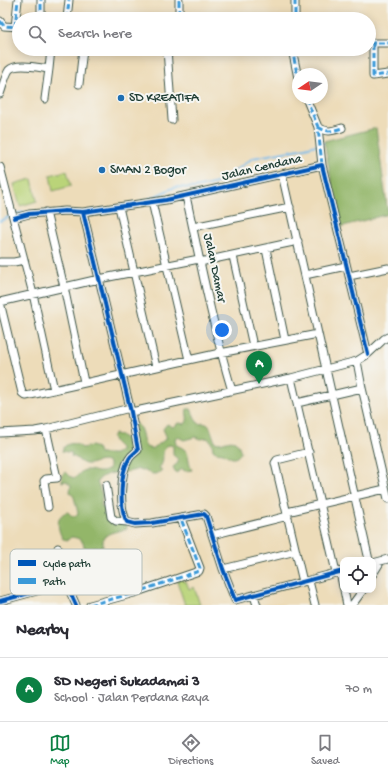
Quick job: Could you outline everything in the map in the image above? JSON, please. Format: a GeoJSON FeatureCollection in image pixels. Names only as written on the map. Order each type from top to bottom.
{"type":"FeatureCollection","features":[{"type":"Feature","properties":{"kind":"street"},"geometry":{"type":"LineString","coordinates":[[18,0],[18,12]]}},
{"type":"Feature","properties":{"kind":"street"},"geometry":{"type":"LineString","coordinates":[[40,12],[41,0]]}},
{"type":"Feature","properties":{"kind":"street"},"geometry":{"type":"LineString","coordinates":[[68,12],[69,0]]}},
{"type":"Feature","properties":{"kind":"street"},"geometry":{"type":"LineString","coordinates":[[179,0],[179,12]]}},
{"type":"Feature","properties":{"kind":"street"},"geometry":{"type":"LineString","coordinates":[[295,0],[295,12]]}},
{"type":"Feature","properties":{"kind":"street"},"geometry":{"type":"LineString","coordinates":[[0,21],[4,26],[12,27]]}},
{"type":"Feature","properties":{"kind":"street"},"geometry":{"type":"LineString","coordinates":[[376,44],[388,43]]}},
{"type":"Feature","properties":{"kind":"street"},"geometry":{"type":"LineString","coordinates":[[45,99],[50,56]]}},
{"type":"Feature","properties":{"kind":"street"},"geometry":{"type":"LineString","coordinates":[[79,84],[82,56]]}},
{"type":"Feature","properties":{"kind":"street"},"geometry":{"type":"LineString","coordinates":[[167,56],[172,120]]}},
{"type":"Feature","properties":{"kind":"street"},"geometry":{"type":"LineString","coordinates":[[293,56],[296,68]]}},
{"type":"Feature","properties":{"kind":"street"},"geometry":{"type":"LineString","coordinates":[[372,56],[373,76],[388,74]]}},
{"type":"Feature","properties":{"kind":"street"},"geometry":{"type":"LineString","coordinates":[[0,94],[2,84],[8,71],[13,67],[20,65],[49,69]]}},
{"type":"Feature","properties":{"kind":"street"},"geometry":{"type":"LineString","coordinates":[[308,104],[318,127],[322,165]]}},
{"type":"Feature","properties":{"kind":"street"},"geometry":{"type":"LineString","coordinates":[[318,127],[323,131],[328,132],[342,128]]}},
{"type":"Feature","properties":{"kind":"street","name":"Jalan Cendana"},"geometry":{"type":"LineString","coordinates":[[13,215],[46,212],[82,212],[152,202],[186,196],[322,165],[368,354]]}},
{"type":"Feature","properties":{"kind":"street"},"geometry":{"type":"LineString","coordinates":[[0,167],[33,294],[54,390]]}},
{"type":"Feature","properties":{"kind":"street"},"geometry":{"type":"LineString","coordinates":[[282,174],[367,557]]}},
{"type":"Feature","properties":{"kind":"street","name":"Jalan Damar"},"geometry":{"type":"LineString","coordinates":[[186,196],[220,353],[232,391]]}},
{"type":"Feature","properties":{"kind":"street"},"geometry":{"type":"LineString","coordinates":[[152,202],[189,360]]}},
{"type":"Feature","properties":{"kind":"street"},"geometry":{"type":"LineString","coordinates":[[119,207],[156,367]]}},
{"type":"Feature","properties":{"kind":"street"},"geometry":{"type":"LineString","coordinates":[[193,227],[290,207]]}},
{"type":"Feature","properties":{"kind":"street"},"geometry":{"type":"LineString","coordinates":[[46,212],[64,287],[84,382]]}},
{"type":"Feature","properties":{"kind":"street"},"geometry":{"type":"LineString","coordinates":[[82,212],[122,375],[138,450],[129,458],[123,472],[122,497],[124,516],[127,522]]}},
{"type":"Feature","properties":{"kind":"street"},"geometry":{"type":"LineString","coordinates":[[298,241],[233,256],[134,271],[0,302],[22,394],[26,396],[220,353],[318,334]]}},
{"type":"Feature","properties":{"kind":"street"},"geometry":{"type":"LineString","coordinates":[[266,249],[285,340]]}},
{"type":"Feature","properties":{"kind":"street"},"geometry":{"type":"LineString","coordinates":[[233,256],[253,346]]}},
{"type":"Feature","properties":{"kind":"street"},"geometry":{"type":"LineString","coordinates":[[0,262],[24,260]]}},
{"type":"Feature","properties":{"kind":"street"},"geometry":{"type":"LineString","coordinates":[[305,275],[346,266]]}},
{"type":"Feature","properties":{"kind":"street"},"geometry":{"type":"LineString","coordinates":[[349,276],[388,268]]}},
{"type":"Feature","properties":{"kind":"street"},"geometry":{"type":"LineString","coordinates":[[0,433],[36,431],[130,410],[232,391],[291,378],[357,361],[388,337]]}},
{"type":"Feature","properties":{"kind":"street"},"geometry":{"type":"LineString","coordinates":[[357,361],[388,498]]}},
{"type":"Feature","properties":{"kind":"street"},"geometry":{"type":"LineString","coordinates":[[106,485],[111,517],[116,521],[135,524],[152,523],[204,514],[236,602],[340,572],[320,504],[291,378]]}},
{"type":"Feature","properties":{"kind":"street"},"geometry":{"type":"LineString","coordinates":[[297,403],[362,388]]}},
{"type":"Feature","properties":{"kind":"street"},"geometry":{"type":"LineString","coordinates":[[46,429],[57,478],[44,481],[48,508]]}},
{"type":"Feature","properties":{"kind":"street"},"geometry":{"type":"LineString","coordinates":[[309,452],[276,461],[296,551],[315,605]]}},
{"type":"Feature","properties":{"kind":"street"},"geometry":{"type":"LineString","coordinates":[[212,535],[320,504],[385,489]]}},
{"type":"Feature","properties":{"kind":"street"},"geometry":{"type":"LineString","coordinates":[[142,590],[199,571],[200,568],[181,519]]}},
{"type":"Feature","properties":{"kind":"street"},"geometry":{"type":"LineString","coordinates":[[223,569],[296,551]]}},
{"type":"Feature","properties":{"kind":"street"},"geometry":{"type":"LineString","coordinates":[[376,570],[385,560]]}},
{"type":"Feature","properties":{"kind":"street"},"geometry":{"type":"LineString","coordinates":[[345,593],[347,605]]}},
{"type":"Feature","properties":{"kind":"street"},"geometry":{"type":"LineString","coordinates":[[352,605],[361,593]]}},
{"type":"Feature","properties":{"kind":"street"},"geometry":{"type":"LineString","coordinates":[[0,601],[22,595]]}},
{"type":"Feature","properties":{"kind":"street"},"geometry":{"type":"LineString","coordinates":[[71,595],[76,605]]}},
{"type":"Feature","properties":{"kind":"street"},"geometry":{"type":"LineString","coordinates":[[90,605],[127,595]]}},
{"type":"Feature","properties":{"kind":"street"},"geometry":{"type":"LineString","coordinates":[[254,596],[257,605]]}},
{"type":"Feature","properties":{"kind":"green space"},"geometry":{"type":"Polygon","coordinates":[[[376,128],[388,214],[340,227],[324,141],[376,128]]]}},
{"type":"Feature","properties":{"kind":"green space"},"geometry":{"type":"Polygon","coordinates":[[[67,171],[71,186],[53,191],[50,175],[67,171]]]}},
{"type":"Feature","properties":{"kind":"green space"},"geometry":{"type":"Polygon","coordinates":[[[32,179],[37,201],[20,206],[14,184],[32,179]]]}},
{"type":"Feature","properties":{"kind":"green space"},"geometry":{"type":"Polygon","coordinates":[[[187,409],[191,409],[197,422],[200,424],[203,423],[209,425],[215,442],[220,443],[230,440],[235,441],[239,446],[241,453],[234,458],[223,453],[215,452],[208,438],[201,439],[195,437],[184,440],[178,437],[175,438],[176,445],[187,452],[192,470],[185,471],[182,469],[176,473],[173,467],[178,463],[178,459],[173,455],[173,446],[170,445],[166,446],[164,449],[162,463],[159,468],[162,470],[159,473],[153,474],[138,469],[105,475],[97,482],[102,495],[101,506],[107,509],[108,513],[106,516],[108,519],[114,519],[126,524],[127,528],[105,536],[103,539],[103,546],[99,547],[86,548],[80,539],[76,538],[71,537],[68,540],[63,539],[59,531],[59,519],[64,513],[68,512],[72,516],[76,516],[78,513],[74,497],[70,492],[71,485],[66,481],[62,482],[62,475],[66,472],[71,477],[75,478],[85,470],[102,472],[109,469],[109,463],[100,461],[86,464],[71,456],[72,453],[62,451],[63,448],[72,444],[82,448],[91,446],[97,448],[99,454],[115,454],[120,451],[120,448],[112,437],[114,434],[119,435],[128,442],[130,441],[133,437],[135,423],[140,428],[144,444],[146,447],[152,449],[167,438],[163,429],[167,424],[173,427],[179,423],[185,424],[187,420],[187,409]]]}},
{"type":"Feature","properties":{"kind":"green space"},"geometry":{"type":"Polygon","coordinates":[[[182,579],[184,582],[186,581],[189,589],[194,587],[200,605],[185,605],[177,581],[182,579]]]}},
{"type":"Feature","properties":{"kind":"waterway"},"geometry":{"type":"LineString","coordinates":[[149,199],[175,187],[195,188],[217,183],[253,158],[323,143]]}},
{"type":"Feature","properties":{"kind":"waterway"},"geometry":{"type":"LineString","coordinates":[[15,214],[24,212]]}},
{"type":"Feature","properties":{"kind":"waterway"},"geometry":{"type":"LineString","coordinates":[[0,221],[11,216]]}},
{"type":"Feature","properties":{"kind":"marked path"},"geometry":{"type":"LineString","coordinates":[[17,12],[18,0]]}},
{"type":"Feature","properties":{"kind":"marked path"},"geometry":{"type":"LineString","coordinates":[[41,0],[41,12]]}},
{"type":"Feature","properties":{"kind":"marked path"},"geometry":{"type":"LineString","coordinates":[[68,12],[69,0]]}},
{"type":"Feature","properties":{"kind":"marked path"},"geometry":{"type":"LineString","coordinates":[[179,0],[179,12]]}},
{"type":"Feature","properties":{"kind":"marked path"},"geometry":{"type":"LineString","coordinates":[[295,0],[295,12]]}},
{"type":"Feature","properties":{"kind":"marked path"},"geometry":{"type":"LineString","coordinates":[[0,21],[4,26],[12,27]]}},
{"type":"Feature","properties":{"kind":"marked path"},"geometry":{"type":"LineString","coordinates":[[376,43],[388,43]]}},
{"type":"Feature","properties":{"kind":"marked path"},"geometry":{"type":"LineString","coordinates":[[293,56],[296,68]]}},
{"type":"Feature","properties":{"kind":"marked path"},"geometry":{"type":"LineString","coordinates":[[373,56],[373,76],[388,74]]}},
{"type":"Feature","properties":{"kind":"marked path"},"geometry":{"type":"LineString","coordinates":[[308,104],[318,127],[322,165]]}},
{"type":"Feature","properties":{"kind":"marked path"},"geometry":{"type":"LineString","coordinates":[[318,127],[330,131],[342,128]]}},
{"type":"Feature","properties":{"kind":"marked path"},"geometry":{"type":"LineString","coordinates":[[142,590],[199,571],[200,568],[181,519]]}},
{"type":"Feature","properties":{"kind":"marked path"},"geometry":{"type":"LineString","coordinates":[[90,605],[127,595]]}},
{"type":"Feature","properties":{"kind":"cycle path"},"geometry":{"type":"LineString","coordinates":[[14,218],[29,214],[65,211],[83,212],[166,200],[322,165],[368,354]]}},
{"type":"Feature","properties":{"kind":"cycle path"},"geometry":{"type":"LineString","coordinates":[[83,212],[131,412],[138,450],[129,459],[122,481],[122,500],[124,516],[127,522],[135,524],[152,523],[204,514],[206,516],[223,569],[235,600],[340,572]]}},
{"type":"Feature","properties":{"kind":"cycle path"},"geometry":{"type":"LineString","coordinates":[[0,601],[22,595]]}},
{"type":"Feature","properties":{"kind":"cycle path"},"geometry":{"type":"LineString","coordinates":[[71,595],[76,605]]}},
{"type":"Feature","properties":{"kind":"place","name":"SD KREATIFA"},"geometry":{"type":"Point","coordinates":[121,98]}},
{"type":"Feature","properties":{"kind":"place","name":"SMAN 2 Bogor"},"geometry":{"type":"Point","coordinates":[102,170]}},
{"type":"Feature","properties":{"kind":"place","name":"SD Negeri Sukadamai 3"},"geometry":{"type":"Point","coordinates":[259,384]}}]}
